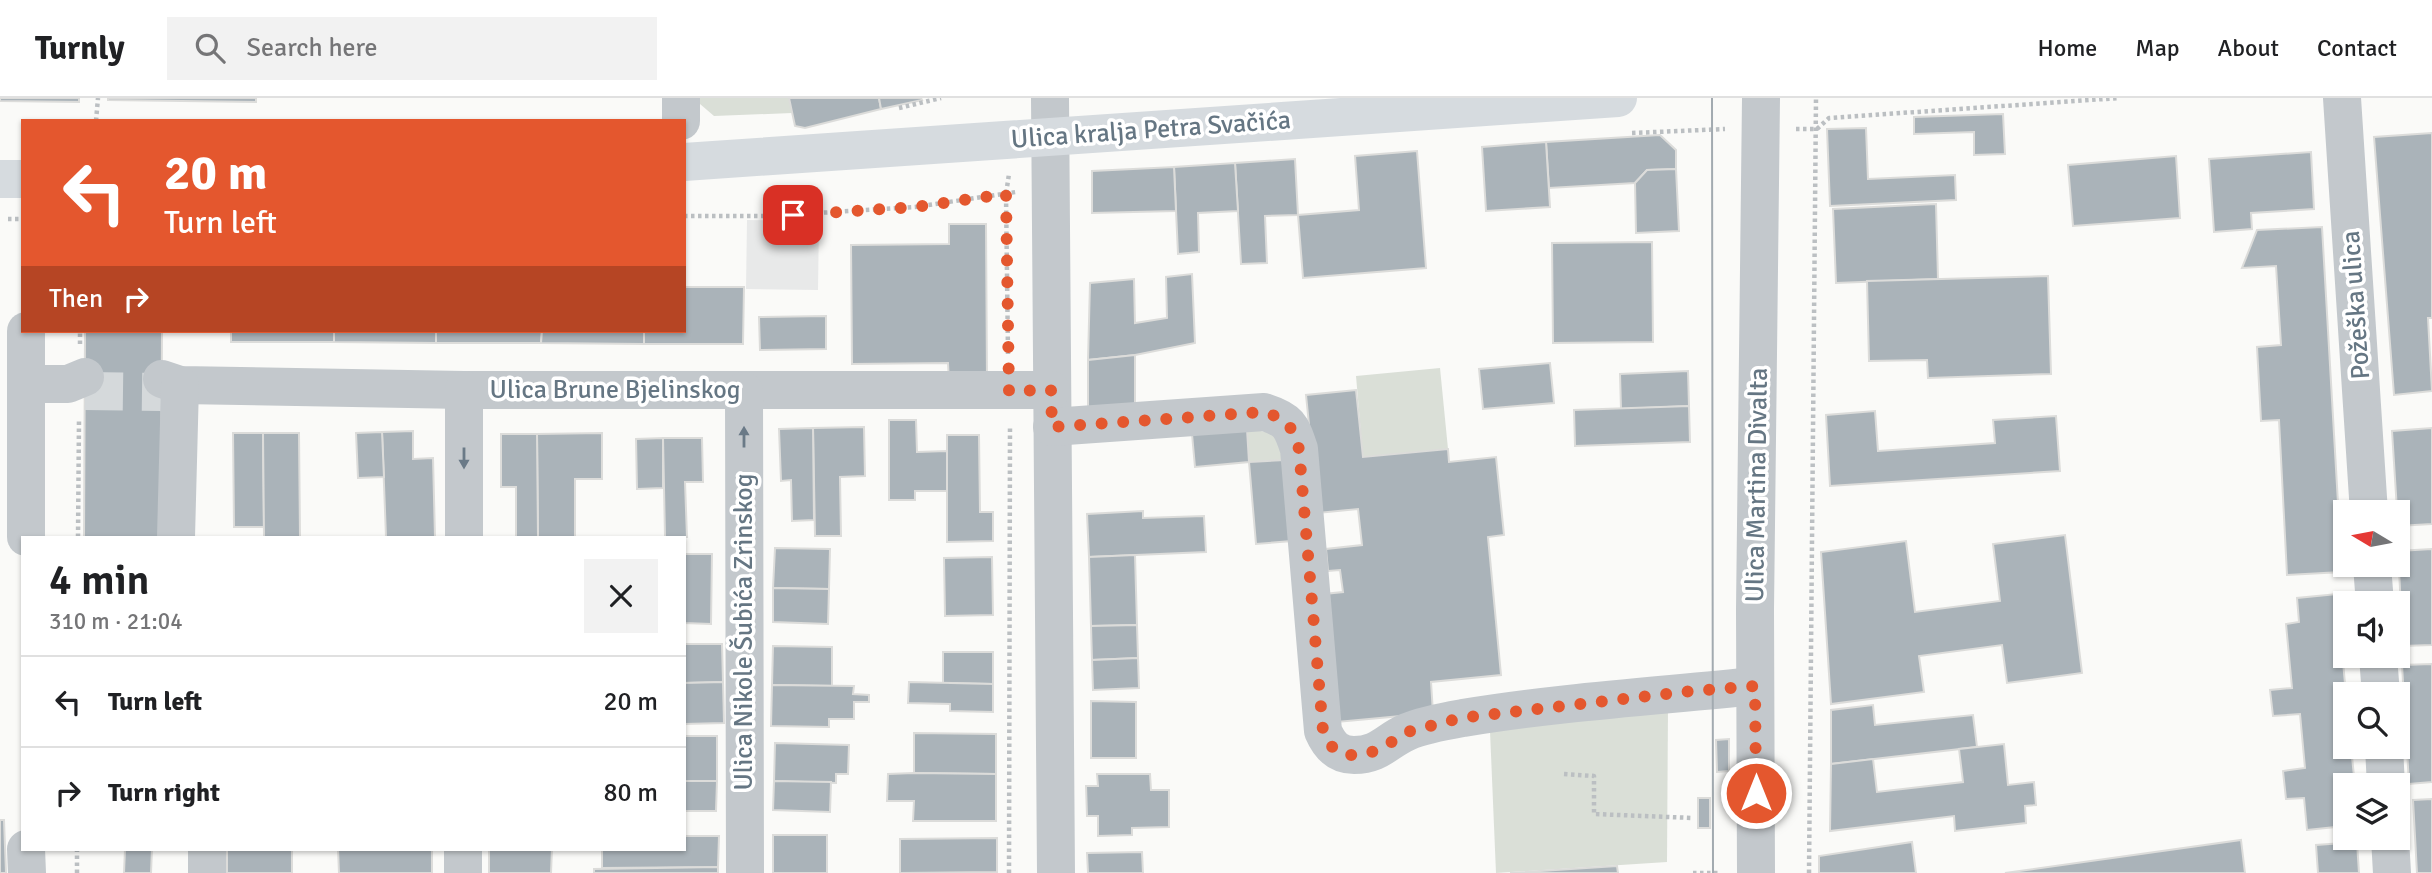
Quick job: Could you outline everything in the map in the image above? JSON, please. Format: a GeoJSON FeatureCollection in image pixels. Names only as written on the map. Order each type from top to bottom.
{"type":"FeatureCollection","features":[{"type":"Feature","properties":{"kind":"main road","name":"Ulica kralja Petra Svačića"},"geometry":{"type":"LineString","coordinates":[[686,162],[1051,137],[1620,116]]}},
{"type":"Feature","properties":{"kind":"main road"},"geometry":{"type":"LineString","coordinates":[[0,179],[21,179]]}},
{"type":"Feature","properties":{"kind":"street"},"geometry":{"type":"LineString","coordinates":[[681,98],[681,119]]}},
{"type":"Feature","properties":{"kind":"street"},"geometry":{"type":"LineString","coordinates":[[1051,98],[1056,873]]}},
{"type":"Feature","properties":{"kind":"street","name":"Požeška ulica"},"geometry":{"type":"LineString","coordinates":[[2342,98],[2368,500]]}},
{"type":"Feature","properties":{"kind":"street","name":"Ulica Martina Divalta"},"geometry":{"type":"LineString","coordinates":[[1756,873],[1760,113]]}},
{"type":"Feature","properties":{"kind":"street"},"geometry":{"type":"LineString","coordinates":[[26,333],[26,536]]}},
{"type":"Feature","properties":{"kind":"street"},"geometry":{"type":"LineString","coordinates":[[26,384],[79,384]]}},
{"type":"Feature","properties":{"kind":"street","name":"Ulica Brune Bjelinskog"},"geometry":{"type":"LineString","coordinates":[[176,536],[168,385],[464,390],[1009,391],[1051,408],[1264,412],[1282,417],[1292,428],[1299,449],[1323,731],[1334,750],[1351,755],[1367,754],[1407,732],[1461,718],[1755,686]]}},
{"type":"Feature","properties":{"kind":"street"},"geometry":{"type":"LineString","coordinates":[[464,390],[464,536]]}},
{"type":"Feature","properties":{"kind":"street","name":"Ulica Nikole Šubića Zrinskog"},"geometry":{"type":"LineString","coordinates":[[744,391],[745,873]]}},
{"type":"Feature","properties":{"kind":"street"},"geometry":{"type":"LineString","coordinates":[[2391,850],[2392,873]]}},
{"type":"Feature","properties":{"kind":"street"},"geometry":{"type":"LineString","coordinates":[[26,851],[27,873]]}},
{"type":"Feature","properties":{"kind":"street"},"geometry":{"type":"LineString","coordinates":[[207,851],[207,873]]}},
{"type":"Feature","properties":{"kind":"street"},"geometry":{"type":"LineString","coordinates":[[463,851],[463,873]]}},
{"type":"Feature","properties":{"kind":"path"},"geometry":{"type":"LineString","coordinates":[[96,119],[98,98]]}},
{"type":"Feature","properties":{"kind":"path"},"geometry":{"type":"LineString","coordinates":[[1809,873],[1816,98]]}},
{"type":"Feature","properties":{"kind":"path"},"geometry":{"type":"LineString","coordinates":[[1817,129],[1829,118],[2119,98]]}},
{"type":"Feature","properties":{"kind":"path"},"geometry":{"type":"LineString","coordinates":[[1620,116],[1692,129],[1760,113],[1817,129]]}},
{"type":"Feature","properties":{"kind":"path"},"geometry":{"type":"LineString","coordinates":[[1009,873],[1009,391],[1006,194],[1014,140]]}},
{"type":"Feature","properties":{"kind":"path"},"geometry":{"type":"LineString","coordinates":[[686,216],[769,216],[915,207],[1006,194],[1051,181]]}},
{"type":"Feature","properties":{"kind":"path"},"geometry":{"type":"LineString","coordinates":[[0,219],[21,219]]}},
{"type":"Feature","properties":{"kind":"path"},"geometry":{"type":"LineString","coordinates":[[78,536],[80,333]]}},
{"type":"Feature","properties":{"kind":"path"},"geometry":{"type":"LineString","coordinates":[[1564,774],[1594,776],[1594,814],[1693,818]]}},
{"type":"Feature","properties":{"kind":"path"},"geometry":{"type":"LineString","coordinates":[[76,873],[77,851]]}},
{"type":"Feature","properties":{"kind":"path"},"geometry":{"type":"LineString","coordinates":[[1693,873],[1723,873]]}},
{"type":"Feature","properties":{"kind":"shaded area"},"geometry":{"type":"Polygon","coordinates":[[[693,98],[789,98],[792,113],[714,116],[693,98]]]}},
{"type":"Feature","properties":{"kind":"shaded area"},"geometry":{"type":"Polygon","coordinates":[[[747,220],[819,221],[818,290],[746,289],[747,220]]]}},
{"type":"Feature","properties":{"kind":"shaded area"},"geometry":{"type":"Polygon","coordinates":[[[1440,368],[1448,449],[1363,457],[1356,376],[1440,368]]]}},
{"type":"Feature","properties":{"kind":"shaded area"},"geometry":{"type":"Polygon","coordinates":[[[1247,429],[1273,433],[1285,460],[1249,462],[1247,429]]]}},
{"type":"Feature","properties":{"kind":"shaded area"},"geometry":{"type":"Polygon","coordinates":[[[1668,709],[1667,862],[1496,873],[1490,731],[1668,709]]]}},
{"type":"Feature","properties":{"kind":"building"},"geometry":{"type":"Polygon","coordinates":[[[0,98],[79,98],[79,102],[0,101],[0,98]]]}},
{"type":"Feature","properties":{"kind":"building"},"geometry":{"type":"Polygon","coordinates":[[[256,98],[256,102],[108,100],[256,98]]]}},
{"type":"Feature","properties":{"kind":"building"},"geometry":{"type":"Polygon","coordinates":[[[789,98],[879,98],[881,109],[805,128],[795,126],[789,98]]]}},
{"type":"Feature","properties":{"kind":"building"},"geometry":{"type":"Polygon","coordinates":[[[879,98],[921,98],[922,100],[881,109],[879,98]]]}},
{"type":"Feature","properties":{"kind":"building"},"geometry":{"type":"Polygon","coordinates":[[[2003,114],[2005,154],[1974,155],[1974,132],[1914,134],[1914,117],[2003,114]]]}},
{"type":"Feature","properties":{"kind":"building"},"geometry":{"type":"Polygon","coordinates":[[[1866,128],[1868,179],[1955,175],[1956,200],[1830,206],[1827,129],[1866,128]]]}},
{"type":"Feature","properties":{"kind":"building"},"geometry":{"type":"Polygon","coordinates":[[[2432,133],[2432,318],[2428,318],[2432,391],[2394,395],[2374,137],[2432,133]]]}},
{"type":"Feature","properties":{"kind":"building"},"geometry":{"type":"Polygon","coordinates":[[[1660,135],[1676,150],[1676,169],[1647,170],[1635,183],[1549,188],[1546,142],[1660,135]]]}},
{"type":"Feature","properties":{"kind":"building"},"geometry":{"type":"Polygon","coordinates":[[[1546,142],[1550,207],[1486,211],[1482,147],[1546,142]]]}},
{"type":"Feature","properties":{"kind":"building"},"geometry":{"type":"Polygon","coordinates":[[[1417,151],[1426,268],[1303,278],[1298,215],[1359,210],[1355,156],[1417,151]]]}},
{"type":"Feature","properties":{"kind":"building"},"geometry":{"type":"Polygon","coordinates":[[[2311,152],[2314,209],[2251,213],[2252,229],[2214,232],[2209,159],[2311,152]]]}},
{"type":"Feature","properties":{"kind":"building"},"geometry":{"type":"Polygon","coordinates":[[[2176,156],[2180,218],[2073,226],[2068,165],[2176,156]]]}},
{"type":"Feature","properties":{"kind":"building"},"geometry":{"type":"Polygon","coordinates":[[[1295,159],[1298,215],[1265,216],[1267,263],[1241,264],[1235,163],[1295,159]]]}},
{"type":"Feature","properties":{"kind":"building"},"geometry":{"type":"Polygon","coordinates":[[[1235,163],[1238,211],[1198,213],[1199,252],[1178,254],[1174,167],[1235,163]]]}},
{"type":"Feature","properties":{"kind":"building"},"geometry":{"type":"Polygon","coordinates":[[[1174,167],[1176,211],[1092,213],[1092,171],[1174,167]]]}},
{"type":"Feature","properties":{"kind":"building"},"geometry":{"type":"Polygon","coordinates":[[[1676,169],[1679,231],[1636,233],[1635,183],[1647,170],[1676,169]]]}},
{"type":"Feature","properties":{"kind":"building"},"geometry":{"type":"Polygon","coordinates":[[[1936,204],[1938,279],[1836,283],[1833,209],[1936,204]]]}},
{"type":"Feature","properties":{"kind":"building"},"geometry":{"type":"Polygon","coordinates":[[[949,224],[986,224],[987,382],[949,382],[948,363],[852,364],[851,245],[949,244],[949,224]]]}},
{"type":"Feature","properties":{"kind":"building"},"geometry":{"type":"Polygon","coordinates":[[[2322,227],[2338,500],[2333,500],[2333,572],[2287,575],[2279,420],[2261,421],[2257,347],[2281,345],[2276,266],[2242,268],[2257,230],[2322,227]]]}},
{"type":"Feature","properties":{"kind":"building"},"geometry":{"type":"Polygon","coordinates":[[[1652,242],[1653,342],[1553,343],[1552,243],[1652,242]]]}},
{"type":"Feature","properties":{"kind":"building"},"geometry":{"type":"Polygon","coordinates":[[[1192,274],[1195,343],[1135,355],[1088,360],[1090,283],[1134,279],[1135,323],[1167,318],[1166,277],[1192,274]]]}},
{"type":"Feature","properties":{"kind":"building"},"geometry":{"type":"Polygon","coordinates":[[[2048,276],[2051,374],[1928,378],[1927,360],[1869,361],[1867,281],[2048,276]]]}},
{"type":"Feature","properties":{"kind":"building"},"geometry":{"type":"Polygon","coordinates":[[[686,287],[744,287],[743,344],[644,344],[644,333],[686,333],[686,287]]]}},
{"type":"Feature","properties":{"kind":"building"},"geometry":{"type":"Polygon","coordinates":[[[826,316],[826,349],[760,350],[759,317],[826,316]]]}},
{"type":"Feature","properties":{"kind":"building"},"geometry":{"type":"Polygon","coordinates":[[[85,333],[162,333],[161,536],[84,536],[85,333]]]}},
{"type":"Feature","properties":{"kind":"building"},"geometry":{"type":"Polygon","coordinates":[[[231,333],[334,333],[334,342],[231,342],[231,333]]]}},
{"type":"Feature","properties":{"kind":"building"},"geometry":{"type":"Polygon","coordinates":[[[334,333],[436,333],[436,343],[334,342],[334,333]]]}},
{"type":"Feature","properties":{"kind":"building"},"geometry":{"type":"Polygon","coordinates":[[[436,333],[542,333],[541,343],[436,343],[436,333]]]}},
{"type":"Feature","properties":{"kind":"building"},"geometry":{"type":"Polygon","coordinates":[[[542,333],[644,333],[644,344],[541,343],[542,333]]]}},
{"type":"Feature","properties":{"kind":"building"},"geometry":{"type":"Polygon","coordinates":[[[1135,355],[1135,410],[1088,417],[1088,360],[1135,355]]]}},
{"type":"Feature","properties":{"kind":"building"},"geometry":{"type":"Polygon","coordinates":[[[1550,363],[1554,403],[1483,409],[1479,369],[1550,363]]]}},
{"type":"Feature","properties":{"kind":"building"},"geometry":{"type":"Polygon","coordinates":[[[1688,371],[1689,406],[1621,409],[1620,374],[1688,371]]]}},
{"type":"Feature","properties":{"kind":"building"},"geometry":{"type":"Polygon","coordinates":[[[1356,390],[1363,457],[1448,449],[1449,462],[1496,457],[1504,535],[1488,537],[1501,675],[1431,682],[1433,713],[1337,722],[1324,594],[1343,592],[1340,570],[1328,571],[1326,549],[1362,545],[1358,509],[1318,513],[1306,395],[1356,390]]]}},
{"type":"Feature","properties":{"kind":"building"},"geometry":{"type":"Polygon","coordinates":[[[1689,406],[1690,442],[1575,446],[1574,410],[1689,406]]]}},
{"type":"Feature","properties":{"kind":"building"},"geometry":{"type":"Polygon","coordinates":[[[1875,411],[1878,451],[1995,443],[1993,420],[2056,416],[2060,471],[1830,486],[1826,415],[1875,411]]]}},
{"type":"Feature","properties":{"kind":"building"},"geometry":{"type":"Polygon","coordinates":[[[889,420],[916,420],[917,452],[947,451],[947,491],[915,491],[915,500],[889,500],[889,420]]]}},
{"type":"Feature","properties":{"kind":"building"},"geometry":{"type":"Polygon","coordinates":[[[864,427],[865,476],[840,477],[841,536],[815,536],[813,428],[864,427]]]}},
{"type":"Feature","properties":{"kind":"building"},"geometry":{"type":"Polygon","coordinates":[[[813,428],[814,520],[792,521],[791,480],[781,481],[779,429],[813,428]]]}},
{"type":"Feature","properties":{"kind":"building"},"geometry":{"type":"Polygon","coordinates":[[[2432,428],[2432,524],[2410,525],[2410,500],[2396,500],[2392,431],[2432,428]]]}},
{"type":"Feature","properties":{"kind":"building"},"geometry":{"type":"Polygon","coordinates":[[[1247,429],[1249,462],[1195,467],[1192,434],[1247,429]]]}},
{"type":"Feature","properties":{"kind":"building"},"geometry":{"type":"Polygon","coordinates":[[[413,431],[413,459],[433,458],[435,536],[386,536],[382,432],[413,431]]]}},
{"type":"Feature","properties":{"kind":"building"},"geometry":{"type":"Polygon","coordinates":[[[382,432],[384,477],[358,478],[356,433],[382,432]]]}},
{"type":"Feature","properties":{"kind":"building"},"geometry":{"type":"Polygon","coordinates":[[[233,433],[263,433],[264,527],[234,527],[233,433]]]}},
{"type":"Feature","properties":{"kind":"building"},"geometry":{"type":"Polygon","coordinates":[[[263,433],[299,433],[300,536],[264,536],[263,433]]]}},
{"type":"Feature","properties":{"kind":"building"},"geometry":{"type":"Polygon","coordinates":[[[602,433],[602,479],[575,479],[575,536],[538,536],[537,434],[602,433]]]}},
{"type":"Feature","properties":{"kind":"building"},"geometry":{"type":"Polygon","coordinates":[[[501,434],[537,434],[538,536],[516,536],[516,487],[501,487],[501,434]]]}},
{"type":"Feature","properties":{"kind":"building"},"geometry":{"type":"Polygon","coordinates":[[[947,435],[979,435],[980,512],[993,512],[993,541],[947,542],[947,435]]]}},
{"type":"Feature","properties":{"kind":"building"},"geometry":{"type":"Polygon","coordinates":[[[663,438],[663,488],[637,489],[636,439],[663,438]]]}},
{"type":"Feature","properties":{"kind":"building"},"geometry":{"type":"Polygon","coordinates":[[[663,438],[702,438],[703,482],[685,482],[687,537],[665,536],[663,438]]]}},
{"type":"Feature","properties":{"kind":"building"},"geometry":{"type":"Polygon","coordinates":[[[1285,460],[1292,541],[1256,544],[1249,462],[1285,460]]]}},
{"type":"Feature","properties":{"kind":"building"},"geometry":{"type":"Polygon","coordinates":[[[1143,511],[1143,518],[1204,516],[1206,552],[1089,557],[1087,514],[1143,511]]]}},
{"type":"Feature","properties":{"kind":"building"},"geometry":{"type":"Polygon","coordinates":[[[2065,535],[2082,673],[2007,683],[2002,645],[1919,656],[1924,692],[1831,704],[1821,552],[1906,541],[1915,612],[2000,601],[1993,544],[2065,535]]]}},
{"type":"Feature","properties":{"kind":"building"},"geometry":{"type":"Polygon","coordinates":[[[775,548],[830,549],[829,589],[773,588],[775,548]]]}},
{"type":"Feature","properties":{"kind":"building"},"geometry":{"type":"Polygon","coordinates":[[[2432,549],[2432,645],[2410,646],[2410,591],[2400,591],[2399,578],[2410,578],[2410,550],[2432,549]]]}},
{"type":"Feature","properties":{"kind":"building"},"geometry":{"type":"Polygon","coordinates":[[[686,554],[712,554],[711,624],[686,623],[686,554]]]}},
{"type":"Feature","properties":{"kind":"building"},"geometry":{"type":"Polygon","coordinates":[[[1135,555],[1137,625],[1091,626],[1089,557],[1135,555]]]}},
{"type":"Feature","properties":{"kind":"building"},"geometry":{"type":"Polygon","coordinates":[[[992,557],[993,615],[945,616],[944,558],[992,557]]]}},
{"type":"Feature","properties":{"kind":"building"},"geometry":{"type":"Polygon","coordinates":[[[773,588],[829,589],[828,624],[773,622],[773,588]]]}},
{"type":"Feature","properties":{"kind":"building"},"geometry":{"type":"Polygon","coordinates":[[[2333,594],[2333,668],[2344,668],[2345,682],[2333,682],[2333,759],[2352,759],[2354,773],[2333,773],[2333,827],[2307,830],[2304,798],[2286,799],[2283,771],[2305,768],[2300,714],[2273,716],[2270,690],[2292,688],[2286,624],[2299,622],[2297,598],[2333,594]]]}},
{"type":"Feature","properties":{"kind":"building"},"geometry":{"type":"Polygon","coordinates":[[[1137,625],[1138,658],[1092,660],[1091,626],[1137,625]]]}},
{"type":"Feature","properties":{"kind":"building"},"geometry":{"type":"Polygon","coordinates":[[[686,644],[722,644],[723,682],[686,683],[686,644]]]}},
{"type":"Feature","properties":{"kind":"building"},"geometry":{"type":"Polygon","coordinates":[[[773,646],[832,647],[832,686],[772,685],[773,646]]]}},
{"type":"Feature","properties":{"kind":"building"},"geometry":{"type":"Polygon","coordinates":[[[943,652],[993,652],[993,684],[943,683],[943,652]]]}},
{"type":"Feature","properties":{"kind":"building"},"geometry":{"type":"Polygon","coordinates":[[[1138,658],[1139,688],[1093,690],[1092,660],[1138,658]]]}},
{"type":"Feature","properties":{"kind":"building"},"geometry":{"type":"Polygon","coordinates":[[[2432,664],[2432,782],[2410,784],[2408,759],[2410,759],[2410,682],[2403,682],[2402,668],[2410,668],[2410,665],[2432,664]]]}},
{"type":"Feature","properties":{"kind":"building"},"geometry":{"type":"Polygon","coordinates":[[[723,682],[724,723],[686,724],[686,683],[723,682]]]}},
{"type":"Feature","properties":{"kind":"building"},"geometry":{"type":"Polygon","coordinates":[[[909,682],[993,684],[993,712],[950,711],[950,704],[908,703],[909,682]]]}},
{"type":"Feature","properties":{"kind":"building"},"geometry":{"type":"Polygon","coordinates":[[[772,685],[854,686],[853,694],[869,695],[869,702],[854,702],[854,719],[829,719],[829,727],[771,726],[772,685]]]}},
{"type":"Feature","properties":{"kind":"building"},"geometry":{"type":"Polygon","coordinates":[[[1091,701],[1136,702],[1136,758],[1091,758],[1091,701]]]}},
{"type":"Feature","properties":{"kind":"building"},"geometry":{"type":"Polygon","coordinates":[[[1873,705],[1875,725],[1973,715],[1977,747],[1831,764],[1831,710],[1873,705]]]}},
{"type":"Feature","properties":{"kind":"building"},"geometry":{"type":"Polygon","coordinates":[[[914,733],[996,734],[996,774],[914,773],[914,733]]]}},
{"type":"Feature","properties":{"kind":"building"},"geometry":{"type":"Polygon","coordinates":[[[686,736],[717,736],[717,781],[686,781],[686,736]]]}},
{"type":"Feature","properties":{"kind":"building"},"geometry":{"type":"Polygon","coordinates":[[[1729,739],[1729,771],[1717,772],[1716,740],[1729,739]]]}},
{"type":"Feature","properties":{"kind":"building"},"geometry":{"type":"Polygon","coordinates":[[[775,743],[849,745],[848,774],[836,774],[836,783],[774,781],[775,743]]]}},
{"type":"Feature","properties":{"kind":"building"},"geometry":{"type":"Polygon","coordinates":[[[2004,744],[2008,785],[2034,782],[2036,805],[2025,806],[2026,823],[1955,831],[1954,816],[1830,831],[1831,764],[1873,759],[1877,792],[1963,782],[1959,749],[2004,744]]]}},
{"type":"Feature","properties":{"kind":"building"},"geometry":{"type":"Polygon","coordinates":[[[888,774],[996,774],[996,821],[913,821],[914,801],[887,801],[888,774]]]}},
{"type":"Feature","properties":{"kind":"building"},"geometry":{"type":"Polygon","coordinates":[[[1097,774],[1150,774],[1151,790],[1169,790],[1169,827],[1132,828],[1132,835],[1098,836],[1098,816],[1087,816],[1086,786],[1098,786],[1097,774]]]}},
{"type":"Feature","properties":{"kind":"building"},"geometry":{"type":"Polygon","coordinates":[[[686,781],[717,781],[716,811],[686,811],[686,781]]]}},
{"type":"Feature","properties":{"kind":"building"},"geometry":{"type":"Polygon","coordinates":[[[774,781],[831,782],[830,812],[773,810],[774,781]]]}},
{"type":"Feature","properties":{"kind":"building"},"geometry":{"type":"Polygon","coordinates":[[[1698,798],[1710,798],[1710,828],[1698,828],[1698,798]]]}},
{"type":"Feature","properties":{"kind":"building"},"geometry":{"type":"Polygon","coordinates":[[[2432,799],[2432,873],[2417,873],[2413,800],[2432,799]]]}},
{"type":"Feature","properties":{"kind":"building"},"geometry":{"type":"Polygon","coordinates":[[[0,820],[4,820],[6,873],[0,873],[0,820]]]}},
{"type":"Feature","properties":{"kind":"building"},"geometry":{"type":"Polygon","coordinates":[[[773,835],[827,835],[827,873],[773,873],[773,835]]]}},
{"type":"Feature","properties":{"kind":"building"},"geometry":{"type":"Polygon","coordinates":[[[686,836],[719,836],[718,867],[602,868],[602,851],[686,851],[686,836]]]}},
{"type":"Feature","properties":{"kind":"building"},"geometry":{"type":"Polygon","coordinates":[[[997,838],[997,872],[900,873],[900,839],[997,838]]]}},
{"type":"Feature","properties":{"kind":"building"},"geometry":{"type":"Polygon","coordinates":[[[2241,840],[2245,873],[2005,873],[2241,840]]]}},
{"type":"Feature","properties":{"kind":"building"},"geometry":{"type":"Polygon","coordinates":[[[1912,842],[1916,873],[1819,873],[1819,856],[1912,842]]]}},
{"type":"Feature","properties":{"kind":"building"},"geometry":{"type":"Polygon","coordinates":[[[2333,844],[2333,850],[2358,850],[2359,873],[2318,873],[2316,845],[2333,844]]]}},
{"type":"Feature","properties":{"kind":"building"},"geometry":{"type":"Polygon","coordinates":[[[125,851],[152,851],[151,873],[124,873],[125,851]]]}},
{"type":"Feature","properties":{"kind":"building"},"geometry":{"type":"Polygon","coordinates":[[[227,851],[292,851],[292,873],[227,873],[227,851]]]}},
{"type":"Feature","properties":{"kind":"building"},"geometry":{"type":"Polygon","coordinates":[[[338,851],[432,851],[432,873],[339,873],[338,851]]]}},
{"type":"Feature","properties":{"kind":"building"},"geometry":{"type":"Polygon","coordinates":[[[489,851],[552,851],[551,873],[489,873],[489,851]]]}},
{"type":"Feature","properties":{"kind":"building"},"geometry":{"type":"Polygon","coordinates":[[[1142,852],[1143,873],[1088,873],[1087,853],[1142,852]]]}},
{"type":"Feature","properties":{"kind":"building"},"geometry":{"type":"Polygon","coordinates":[[[1617,866],[1618,873],[1510,873],[1617,866]]]}},
{"type":"Feature","properties":{"kind":"building"},"geometry":{"type":"Polygon","coordinates":[[[718,867],[718,873],[594,873],[594,869],[718,867]]]}},
{"type":"Feature","properties":{"kind":"tunnel"},"geometry":{"type":"LineString","coordinates":[[85,391],[162,392]]}},
{"type":"Feature","properties":{"kind":"tram line"},"geometry":{"type":"LineString","coordinates":[[1712,98],[1713,873]]}},
{"type":"Feature","properties":{"kind":"route"},"geometry":{"type":"LineString","coordinates":[[793,215],[915,207],[1006,194],[1009,391],[1051,390],[1052,427],[1264,412],[1282,417],[1292,428],[1299,449],[1323,731],[1334,750],[1351,755],[1367,754],[1407,732],[1461,718],[1755,686],[1756,793]]}}]}
